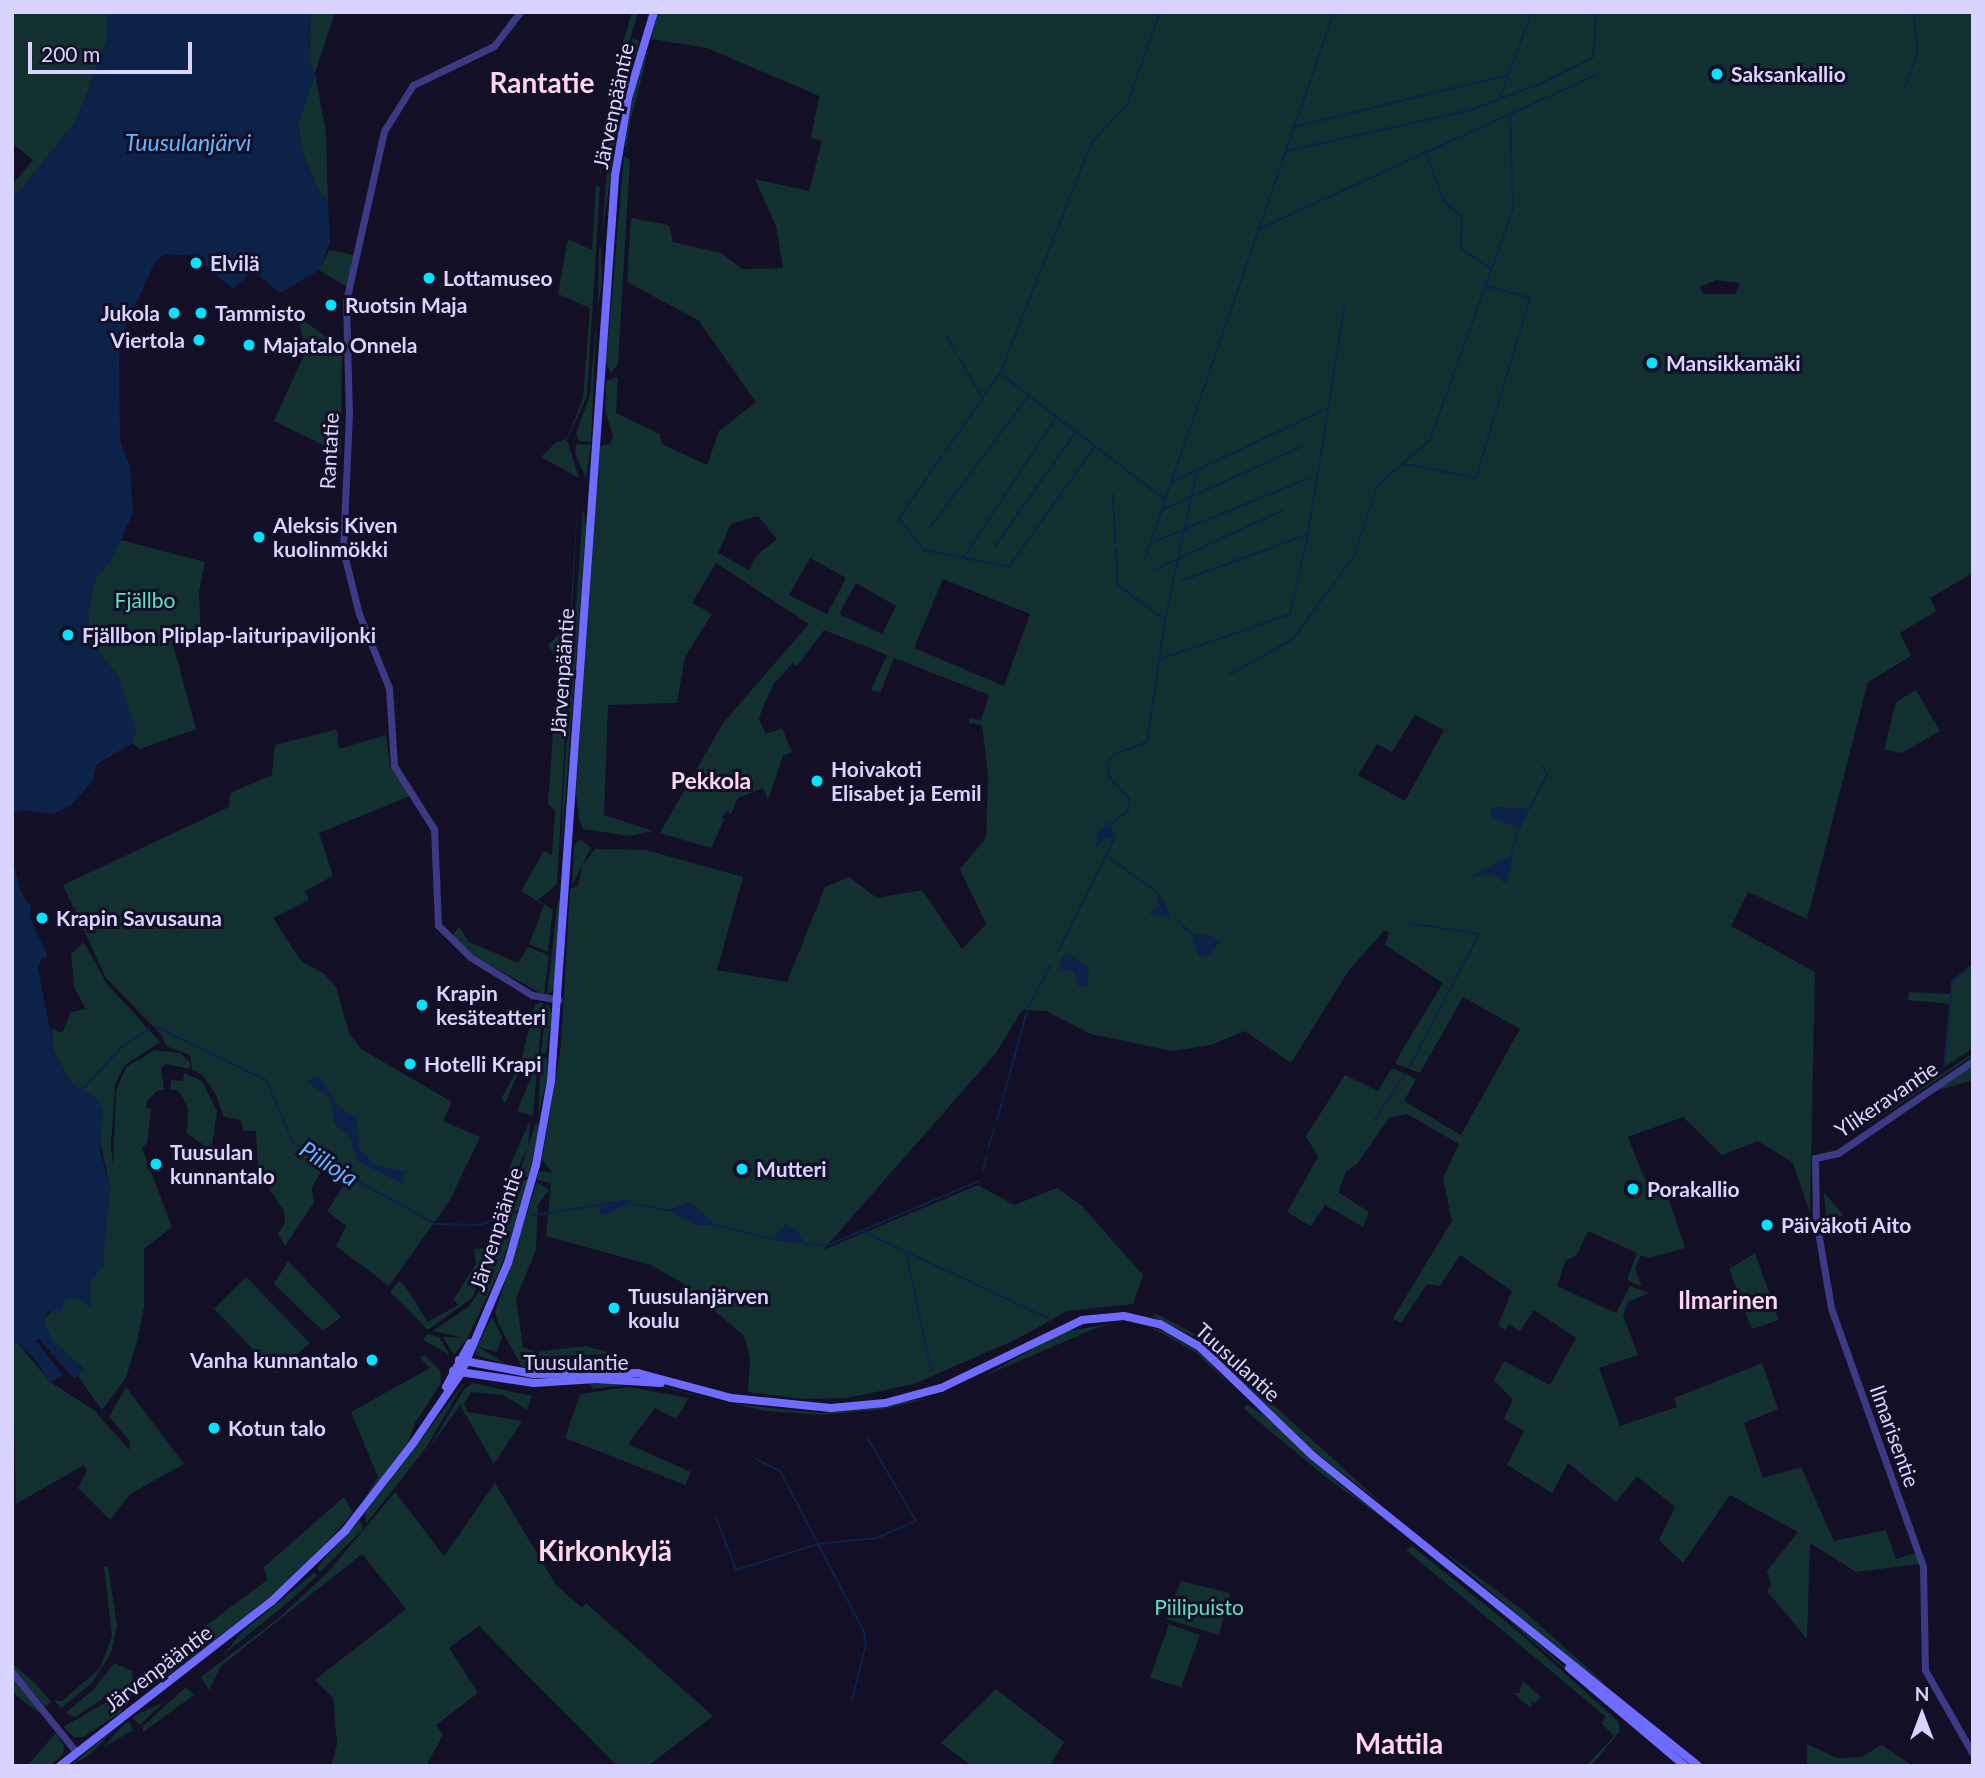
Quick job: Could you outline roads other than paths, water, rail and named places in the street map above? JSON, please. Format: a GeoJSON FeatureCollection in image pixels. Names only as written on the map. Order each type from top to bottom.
{"type":"FeatureCollection","features":[{"type":"Feature","properties":{"kind":"main road","name":"Järvenpääntie"},"geometry":{"type":"LineString","coordinates":[[60,1766],[188,1670],[312,1565],[367,1504],[438,1405],[479,1329],[508,1263],[536,1165],[551,1081],[559,1000],[615,176],[628,98],[654,12]]}},
{"type":"Feature","properties":{"kind":"main road","name":"Tuusulantie"},"geometry":{"type":"LineString","coordinates":[[457,1372],[534,1383],[639,1380],[797,1408],[885,1402],[952,1383],[1082,1320],[1116,1316],[1149,1320],[1200,1347],[1313,1456],[1698,1766]]}},
{"type":"Feature","properties":{"kind":"main road","name":"Tuusulantie"},"geometry":{"type":"LineString","coordinates":[[463,1361],[534,1374],[630,1372],[699,1390]]}},
{"type":"Feature","properties":{"kind":"main road","name":"Tuusulantie"},"geometry":{"type":"LineString","coordinates":[[1532,1632],[1685,1766]]}},
{"type":"Feature","properties":{"kind":"street","name":"Rantatie"},"geometry":{"type":"LineString","coordinates":[[520,12],[494,46],[413,85],[384,131],[346,301],[349,412],[343,550],[359,614],[389,688],[394,766],[434,829],[438,925],[470,957],[532,995],[559,1000]]}},
{"type":"Feature","properties":{"kind":"street","name":"Ylikeravantie"},"geometry":{"type":"LineString","coordinates":[[1815,1158],[1838,1153],[1973,1061]]}},
{"type":"Feature","properties":{"kind":"street","name":"Ilmarisentie"},"geometry":{"type":"LineString","coordinates":[[1815,1158],[1819,1228],[1831,1308],[1921,1555],[1923,1657],[1928,1681],[1973,1754]]}},
{"type":"Feature","properties":{"kind":"street"},"geometry":{"type":"LineString","coordinates":[[12,1672],[76,1752]]}},
{"type":"Feature","properties":{"kind":"water","name":"Tuusulanjärvi"},"geometry":{"type":"Polygon","coordinates":[[[106,12],[311,12],[309,60],[315,73],[298,124],[302,151],[318,190],[328,201],[330,242],[319,270],[280,293],[253,271],[233,289],[193,256],[165,254],[155,262],[126,325],[119,356],[120,440],[130,467],[133,513],[112,560],[95,579],[88,612],[89,640],[118,675],[136,731],[132,743],[96,765],[93,781],[71,805],[53,814],[20,810],[12,815],[12,201],[76,121],[106,44],[106,12]]]}},
{"type":"Feature","properties":{"kind":"water"},"geometry":{"type":"Polygon","coordinates":[[[1498,807],[1529,809],[1520,829],[1491,817],[1491,810],[1498,807]]]}},
{"type":"Feature","properties":{"kind":"water"},"geometry":{"type":"Polygon","coordinates":[[[1110,822],[1115,837],[1105,839],[1096,848],[1097,833],[1110,822]]]}},
{"type":"Feature","properties":{"kind":"water"},"geometry":{"type":"Polygon","coordinates":[[[12,854],[21,893],[31,906],[30,918],[48,957],[41,959],[38,968],[54,1051],[71,1083],[97,1099],[103,1110],[100,1150],[110,1187],[103,1266],[89,1284],[91,1307],[77,1297],[66,1298],[61,1311],[50,1311],[43,1320],[52,1340],[84,1370],[74,1379],[39,1339],[36,1341],[63,1375],[50,1383],[34,1358],[17,1342],[12,1344],[12,854]]]}},
{"type":"Feature","properties":{"kind":"water"},"geometry":{"type":"Polygon","coordinates":[[[1506,858],[1513,859],[1506,884],[1492,874],[1469,877],[1506,858]]]}},
{"type":"Feature","properties":{"kind":"water"},"geometry":{"type":"Polygon","coordinates":[[[1156,891],[1172,918],[1149,914],[1159,905],[1156,891]]]}},
{"type":"Feature","properties":{"kind":"water"},"geometry":{"type":"Polygon","coordinates":[[[1192,934],[1212,936],[1220,942],[1208,956],[1199,957],[1192,934]]]}},
{"type":"Feature","properties":{"kind":"water"},"geometry":{"type":"Polygon","coordinates":[[[1068,953],[1089,968],[1087,986],[1079,987],[1073,970],[1059,969],[1062,956],[1068,953]]]}},
{"type":"Feature","properties":{"kind":"water"},"geometry":{"type":"Polygon","coordinates":[[[313,1076],[322,1079],[339,1107],[357,1118],[359,1148],[377,1166],[405,1171],[403,1184],[357,1161],[350,1138],[334,1123],[330,1098],[307,1083],[313,1076]]]}},
{"type":"Feature","properties":{"kind":"water"},"geometry":{"type":"Polygon","coordinates":[[[603,1202],[633,1202],[602,1216],[597,1205],[603,1202]]]}},
{"type":"Feature","properties":{"kind":"water"},"geometry":{"type":"Polygon","coordinates":[[[689,1202],[715,1225],[695,1225],[668,1210],[689,1202]]]}},
{"type":"Feature","properties":{"kind":"water"},"geometry":{"type":"Polygon","coordinates":[[[785,1224],[797,1231],[805,1244],[772,1240],[785,1224]]]}},
{"type":"Feature","properties":{"kind":"waterway"},"geometry":{"type":"LineString","coordinates":[[945,452],[1000,373],[1092,142],[1127,105],[1160,12]]}},
{"type":"Feature","properties":{"kind":"waterway"},"geometry":{"type":"LineString","coordinates":[[1144,561],[1334,12]]}},
{"type":"Feature","properties":{"kind":"waterway"},"geometry":{"type":"LineString","coordinates":[[1293,127],[1508,75],[1532,12]]}},
{"type":"Feature","properties":{"kind":"waterway"},"geometry":{"type":"LineString","coordinates":[[1287,151],[1470,110],[1542,83],[1593,57],[1596,12]]}},
{"type":"Feature","properties":{"kind":"waterway"},"geometry":{"type":"LineString","coordinates":[[1904,90],[1918,50],[1913,12]]}},
{"type":"Feature","properties":{"kind":"waterway"},"geometry":{"type":"LineString","coordinates":[[1258,229],[1598,74]]}},
{"type":"Feature","properties":{"kind":"waterway"},"geometry":{"type":"LineString","coordinates":[[1500,97],[1508,76]]}},
{"type":"Feature","properties":{"kind":"waterway"},"geometry":{"type":"LineString","coordinates":[[1229,675],[1293,639],[1354,556],[1377,486],[1430,440],[1513,210],[1510,114]]}},
{"type":"Feature","properties":{"kind":"waterway"},"geometry":{"type":"LineString","coordinates":[[1426,151],[1443,200],[1462,217],[1461,249],[1490,268]]}},
{"type":"Feature","properties":{"kind":"waterway"},"geometry":{"type":"LineString","coordinates":[[1405,464],[1476,478],[1530,298],[1486,286]]}},
{"type":"Feature","properties":{"kind":"waterway"},"geometry":{"type":"LineString","coordinates":[[1161,659],[1290,614],[1308,534],[1345,304]]}},
{"type":"Feature","properties":{"kind":"waterway"},"geometry":{"type":"LineString","coordinates":[[947,337],[956,353]]}},
{"type":"Feature","properties":{"kind":"waterway"},"geometry":{"type":"LineString","coordinates":[[959,358],[982,397]]}},
{"type":"Feature","properties":{"kind":"waterway"},"geometry":{"type":"LineString","coordinates":[[1002,375],[1164,499]]}},
{"type":"Feature","properties":{"kind":"waterway"},"geometry":{"type":"LineString","coordinates":[[931,526],[1029,395]]}},
{"type":"Feature","properties":{"kind":"waterway"},"geometry":{"type":"LineString","coordinates":[[1172,482],[1328,408]]}},
{"type":"Feature","properties":{"kind":"waterway"},"geometry":{"type":"LineString","coordinates":[[964,557],[1057,416]]}},
{"type":"Feature","properties":{"kind":"waterway"},"geometry":{"type":"LineString","coordinates":[[995,546],[1075,433]]}},
{"type":"Feature","properties":{"kind":"waterway"},"geometry":{"type":"LineString","coordinates":[[1162,510],[1305,445]]}},
{"type":"Feature","properties":{"kind":"waterway"},"geometry":{"type":"LineString","coordinates":[[942,456],[899,518],[924,550],[1009,567],[1095,446]]}},
{"type":"Feature","properties":{"kind":"waterway"},"geometry":{"type":"LineString","coordinates":[[1109,760],[1114,754],[1147,742],[1165,620],[1197,471]]}},
{"type":"Feature","properties":{"kind":"waterway"},"geometry":{"type":"LineString","coordinates":[[1151,543],[1309,478]]}},
{"type":"Feature","properties":{"kind":"waterway"},"geometry":{"type":"LineString","coordinates":[[1113,494],[1115,543]]}},
{"type":"Feature","properties":{"kind":"waterway"},"geometry":{"type":"LineString","coordinates":[[1156,569],[1283,510]]}},
{"type":"Feature","properties":{"kind":"waterway"},"geometry":{"type":"LineString","coordinates":[[1181,581],[1308,534]]}},
{"type":"Feature","properties":{"kind":"waterway"},"geometry":{"type":"LineString","coordinates":[[1116,549],[1118,585],[1164,619]]}},
{"type":"Feature","properties":{"kind":"waterway"},"geometry":{"type":"LineString","coordinates":[[1108,764],[1109,777],[1129,798],[1128,811],[1112,823]]}},
{"type":"Feature","properties":{"kind":"waterway"},"geometry":{"type":"LineString","coordinates":[[1529,809],[1547,775],[1543,766]]}},
{"type":"Feature","properties":{"kind":"waterway"},"geometry":{"type":"LineString","coordinates":[[1510,859],[1518,830]]}},
{"type":"Feature","properties":{"kind":"waterway"},"geometry":{"type":"LineString","coordinates":[[1058,951],[1115,837]]}},
{"type":"Feature","properties":{"kind":"waterway"},"geometry":{"type":"LineString","coordinates":[[1109,858],[1156,891]]}},
{"type":"Feature","properties":{"kind":"waterway"},"geometry":{"type":"LineString","coordinates":[[1178,921],[1192,934]]}},
{"type":"Feature","properties":{"kind":"waterway"},"geometry":{"type":"LineString","coordinates":[[1408,923],[1479,934],[1409,1068]]}},
{"type":"Feature","properties":{"kind":"waterway"},"geometry":{"type":"LineString","coordinates":[[1944,1067],[1952,981],[1973,964]]}},
{"type":"Feature","properties":{"kind":"waterway"},"geometry":{"type":"LineString","coordinates":[[1029,1006],[1051,965]]}},
{"type":"Feature","properties":{"kind":"waterway"},"geometry":{"type":"LineString","coordinates":[[997,1120],[1027,1011]]}},
{"type":"Feature","properties":{"kind":"waterway","name":"Piilioja"},"geometry":{"type":"LineString","coordinates":[[156,1027],[266,1080],[293,1143],[356,1180],[436,1224],[481,1225],[500,1217]]}},
{"type":"Feature","properties":{"kind":"waterway","name":"Piilioja"},"geometry":{"type":"LineString","coordinates":[[81,1091],[124,1045],[150,1029]]}},
{"type":"Feature","properties":{"kind":"waterway"},"geometry":{"type":"LineString","coordinates":[[1374,1121],[1404,1075]]}},
{"type":"Feature","properties":{"kind":"waterway"},"geometry":{"type":"LineString","coordinates":[[989,1146],[994,1128]]}},
{"type":"Feature","properties":{"kind":"waterway"},"geometry":{"type":"LineString","coordinates":[[983,1171],[987,1155]]}},
{"type":"Feature","properties":{"kind":"waterway"},"geometry":{"type":"LineString","coordinates":[[826,1246],[979,1181]]}},
{"type":"Feature","properties":{"kind":"waterway"},"geometry":{"type":"LineString","coordinates":[[633,1204],[668,1210]]}},
{"type":"Feature","properties":{"kind":"waterway"},"geometry":{"type":"LineString","coordinates":[[530,1216],[597,1205]]}},
{"type":"Feature","properties":{"kind":"waterway"},"geometry":{"type":"LineString","coordinates":[[715,1225],[771,1239]]}},
{"type":"Feature","properties":{"kind":"waterway"},"geometry":{"type":"LineString","coordinates":[[864,1232],[1048,1318]]}},
{"type":"Feature","properties":{"kind":"waterway"},"geometry":{"type":"LineString","coordinates":[[805,1244],[821,1245]]}},
{"type":"Feature","properties":{"kind":"waterway"},"geometry":{"type":"LineString","coordinates":[[906,1252],[931,1370]]}},
{"type":"Feature","properties":{"kind":"waterway"},"geometry":{"type":"LineString","coordinates":[[716,1517],[736,1570],[818,1544],[877,1538],[916,1521],[867,1437]]}},
{"type":"Feature","properties":{"kind":"waterway"},"geometry":{"type":"LineString","coordinates":[[756,1459],[780,1471],[864,1632],[866,1644],[852,1700]]}},
{"type":"Feature","properties":{"kind":"place","name":"Saksankallio"},"geometry":{"type":"Point","coordinates":[1717,74]}},
{"type":"Feature","properties":{"kind":"place","name":"Elvilä"},"geometry":{"type":"Point","coordinates":[196,263]}},
{"type":"Feature","properties":{"kind":"place","name":"Lottamuseo"},"geometry":{"type":"Point","coordinates":[429,278]}},
{"type":"Feature","properties":{"kind":"place","name":"Ruotsin Maja"},"geometry":{"type":"Point","coordinates":[331,305]}},
{"type":"Feature","properties":{"kind":"place","name":"Jukola"},"geometry":{"type":"Point","coordinates":[174,313]}},
{"type":"Feature","properties":{"kind":"place","name":"Tammisto"},"geometry":{"type":"Point","coordinates":[201,313]}},
{"type":"Feature","properties":{"kind":"place","name":"Viertola"},"geometry":{"type":"Point","coordinates":[199,340]}},
{"type":"Feature","properties":{"kind":"place","name":"Majatalo Onnela"},"geometry":{"type":"Point","coordinates":[249,345]}},
{"type":"Feature","properties":{"kind":"place","name":"Mansikkamäki"},"geometry":{"type":"Point","coordinates":[1652,363]}},
{"type":"Feature","properties":{"kind":"place","name":"Aleksis Kiven kuolinmökki"},"geometry":{"type":"Point","coordinates":[259,537]}},
{"type":"Feature","properties":{"kind":"place","name":"Fjällbon Pliplap-laituripaviljonki"},"geometry":{"type":"Point","coordinates":[68,635]}},
{"type":"Feature","properties":{"kind":"place","name":"Hoivakoti Elisabet ja Eemil"},"geometry":{"type":"Point","coordinates":[817,781]}},
{"type":"Feature","properties":{"kind":"place","name":"Krapin Savusauna"},"geometry":{"type":"Point","coordinates":[42,918]}},
{"type":"Feature","properties":{"kind":"place","name":"Krapin kesäteatteri"},"geometry":{"type":"Point","coordinates":[422,1005]}},
{"type":"Feature","properties":{"kind":"place","name":"Hotelli Krapi"},"geometry":{"type":"Point","coordinates":[410,1064]}},
{"type":"Feature","properties":{"kind":"place","name":"Tuusulan kunnantalo"},"geometry":{"type":"Point","coordinates":[156,1164]}},
{"type":"Feature","properties":{"kind":"place","name":"Mutteri"},"geometry":{"type":"Point","coordinates":[742,1169]}},
{"type":"Feature","properties":{"kind":"place","name":"Porakallio"},"geometry":{"type":"Point","coordinates":[1633,1189]}},
{"type":"Feature","properties":{"kind":"place","name":"Päiväkoti Aito"},"geometry":{"type":"Point","coordinates":[1767,1225]}},
{"type":"Feature","properties":{"kind":"place","name":"Tuusulanjärven koulu"},"geometry":{"type":"Point","coordinates":[614,1308]}},
{"type":"Feature","properties":{"kind":"place","name":"Vanha kunnantalo"},"geometry":{"type":"Point","coordinates":[372,1360]}},
{"type":"Feature","properties":{"kind":"place","name":"Kotun talo"},"geometry":{"type":"Point","coordinates":[214,1428]}},
{"type":"Feature","properties":{"kind":"district","name":"Rantatie"},"geometry":{"type":"Point","coordinates":[542,82]}},
{"type":"Feature","properties":{"kind":"district","name":"Pekkola"},"geometry":{"type":"Point","coordinates":[711,780]}},
{"type":"Feature","properties":{"kind":"district","name":"Ilmarinen"},"geometry":{"type":"Point","coordinates":[1728,1300]}},
{"type":"Feature","properties":{"kind":"district","name":"Kirkonkylä"},"geometry":{"type":"Point","coordinates":[605,1550]}},
{"type":"Feature","properties":{"kind":"district","name":"Mattila"},"geometry":{"type":"Point","coordinates":[1399,1743]}},
{"type":"Feature","properties":{"kind":"park label","name":"Fjällbo"},"geometry":{"type":"Point","coordinates":[145,600]}},
{"type":"Feature","properties":{"kind":"park label","name":"Piilipuisto"},"geometry":{"type":"Point","coordinates":[1199,1607]}}]}
